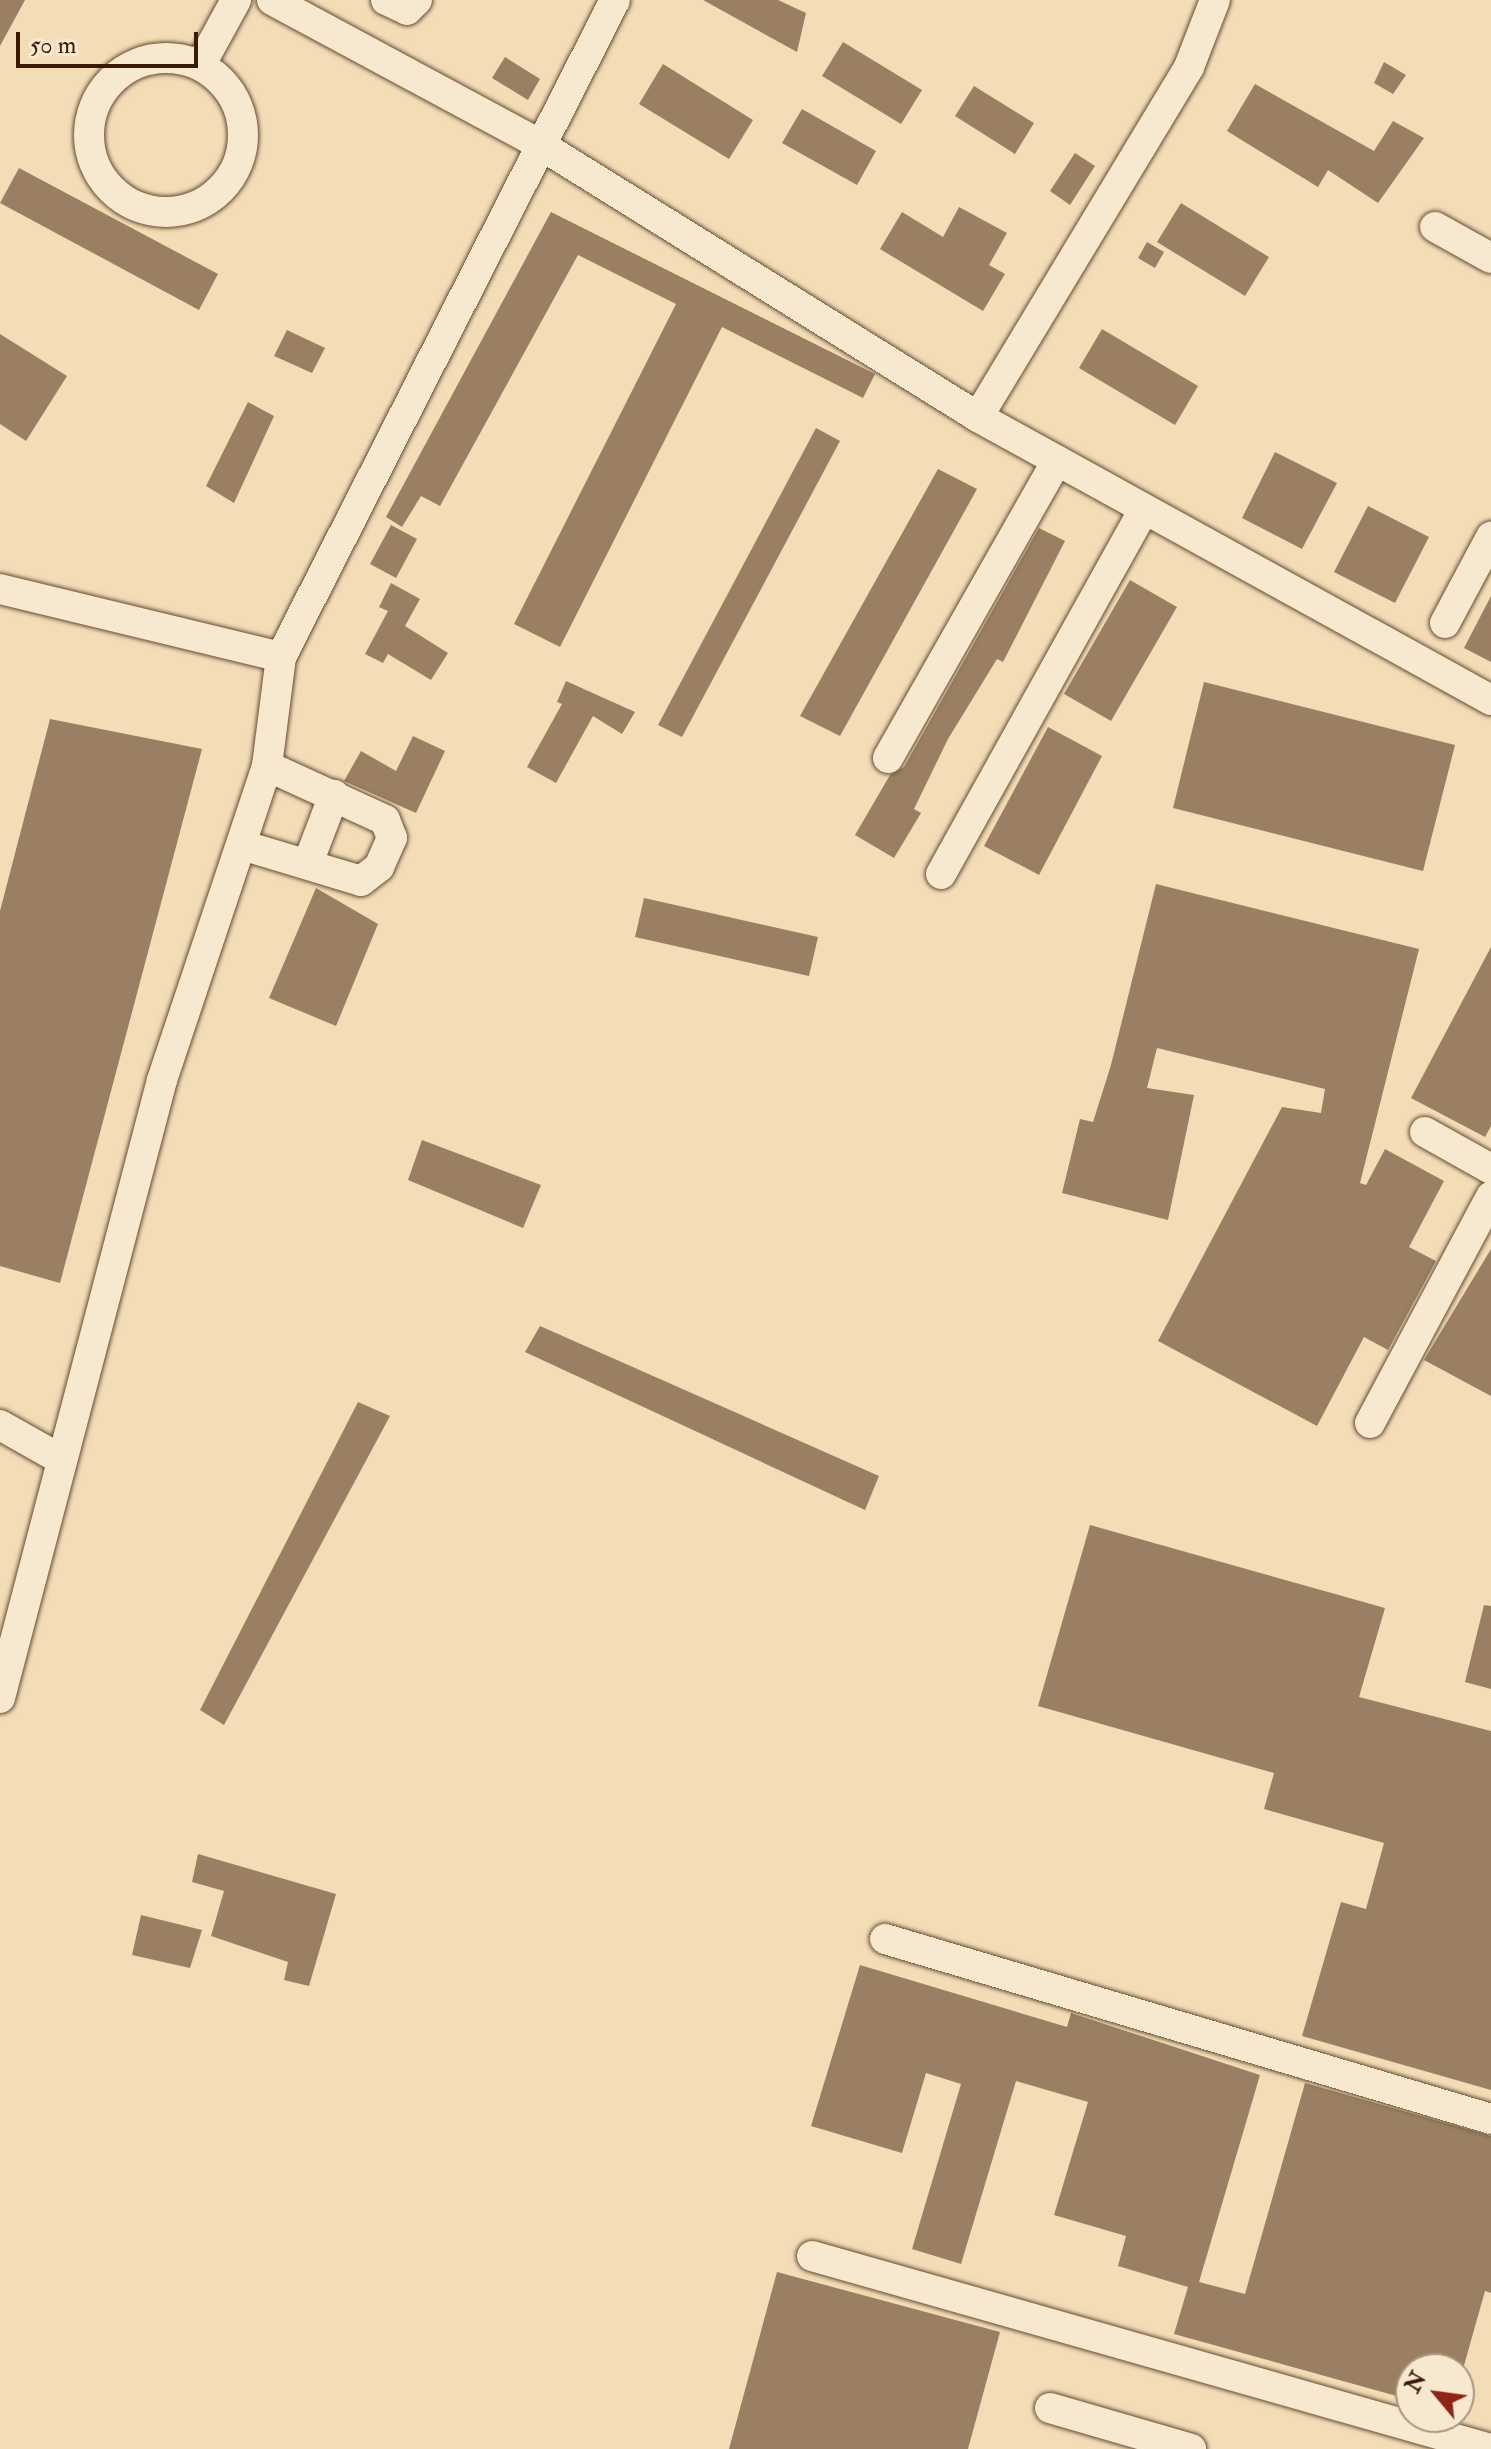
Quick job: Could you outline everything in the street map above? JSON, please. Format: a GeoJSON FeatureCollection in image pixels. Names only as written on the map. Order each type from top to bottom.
{"type":"FeatureCollection","features":[{"type":"Feature","properties":{"kind":"street"},"geometry":{"type":"LineString","coordinates":[[201,64],[236,0]]}},
{"type":"Feature","properties":{"kind":"street"},"geometry":{"type":"LineString","coordinates":[[272,0],[539,144],[978,417],[1245,568],[1491,700]]}},
{"type":"Feature","properties":{"kind":"street"},"geometry":{"type":"LineString","coordinates":[[386,0],[407,10],[417,0]]}},
{"type":"Feature","properties":{"kind":"street"},"geometry":{"type":"LineString","coordinates":[[0,1698],[162,1080],[245,846],[267,766],[281,657],[539,144],[615,0]]}},
{"type":"Feature","properties":{"kind":"street"},"geometry":{"type":"LineString","coordinates":[[978,417],[1189,67],[1215,0]]}},
{"type":"Feature","properties":{"kind":"street"},"geometry":{"type":"LineString","coordinates":[[152,57],[201,64],[236,97],[245,145],[224,190],[181,213],[132,207],[97,174],[88,125],[109,81],[152,57]]}},
{"type":"Feature","properties":{"kind":"street"},"geometry":{"type":"LineString","coordinates":[[1435,227],[1491,258]]}},
{"type":"Feature","properties":{"kind":"street"},"geometry":{"type":"LineString","coordinates":[[888,758],[1057,461]]}},
{"type":"Feature","properties":{"kind":"street"},"geometry":{"type":"LineString","coordinates":[[941,874],[1144,510]]}},
{"type":"Feature","properties":{"kind":"street"},"geometry":{"type":"LineString","coordinates":[[1445,623],[1491,537]]}},
{"type":"Feature","properties":{"kind":"street"},"geometry":{"type":"LineString","coordinates":[[0,589],[281,657]]}},
{"type":"Feature","properties":{"kind":"street"},"geometry":{"type":"LineString","coordinates":[[245,846],[361,881],[379,867],[392,838],[385,820],[267,766]]}},
{"type":"Feature","properties":{"kind":"street"},"geometry":{"type":"LineString","coordinates":[[308,863],[334,795]]}},
{"type":"Feature","properties":{"kind":"street"},"geometry":{"type":"LineString","coordinates":[[1425,1132],[1491,1169]]}},
{"type":"Feature","properties":{"kind":"street"},"geometry":{"type":"LineString","coordinates":[[1370,1423],[1491,1196]]}},
{"type":"Feature","properties":{"kind":"street"},"geometry":{"type":"LineString","coordinates":[[0,1425],[62,1460]]}},
{"type":"Feature","properties":{"kind":"street"},"geometry":{"type":"LineString","coordinates":[[885,1939],[1491,2119]]}},
{"type":"Feature","properties":{"kind":"street"},"geometry":{"type":"LineString","coordinates":[[812,2256],[1491,2449]]}},
{"type":"Feature","properties":{"kind":"street"},"geometry":{"type":"LineString","coordinates":[[1050,2408],[1191,2449]]}},
{"type":"Feature","properties":{"kind":"building"},"geometry":{"type":"Polygon","coordinates":[[[0,0],[25,0],[0,46],[0,0]]]}},
{"type":"Feature","properties":{"kind":"building"},"geometry":{"type":"Polygon","coordinates":[[[703,0],[778,0],[806,13],[797,52],[703,0]]]}},
{"type":"Feature","properties":{"kind":"building"},"geometry":{"type":"Polygon","coordinates":[[[843,42],[922,90],[901,124],[822,76],[843,42]]]}},
{"type":"Feature","properties":{"kind":"building"},"geometry":{"type":"Polygon","coordinates":[[[505,57],[540,79],[528,100],[492,78],[505,57]]]}},
{"type":"Feature","properties":{"kind":"building"},"geometry":{"type":"Polygon","coordinates":[[[1384,62],[1406,75],[1393,94],[1374,83],[1384,62]]]}},
{"type":"Feature","properties":{"kind":"building"},"geometry":{"type":"Polygon","coordinates":[[[663,64],[753,120],[729,159],[639,104],[663,64]]]}},
{"type":"Feature","properties":{"kind":"building"},"geometry":{"type":"Polygon","coordinates":[[[1255,84],[1374,151],[1393,121],[1424,138],[1378,203],[1328,170],[1318,187],[1227,131],[1255,84]]]}},
{"type":"Feature","properties":{"kind":"building"},"geometry":{"type":"Polygon","coordinates":[[[974,86],[1034,123],[1015,154],[955,116],[974,86]]]}},
{"type":"Feature","properties":{"kind":"building"},"geometry":{"type":"Polygon","coordinates":[[[802,109],[876,151],[857,185],[782,143],[802,109]]]}},
{"type":"Feature","properties":{"kind":"building"},"geometry":{"type":"Polygon","coordinates":[[[1075,153],[1095,166],[1070,205],[1050,191],[1075,153]]]}},
{"type":"Feature","properties":{"kind":"building"},"geometry":{"type":"Polygon","coordinates":[[[19,168],[218,274],[199,310],[0,203],[19,168]]]}},
{"type":"Feature","properties":{"kind":"building"},"geometry":{"type":"Polygon","coordinates":[[[1181,203],[1269,257],[1245,296],[1157,242],[1181,203]]]}},
{"type":"Feature","properties":{"kind":"building"},"geometry":{"type":"Polygon","coordinates":[[[959,207],[1007,233],[989,265],[1005,274],[983,311],[880,249],[902,212],[943,237],[959,207]]]}},
{"type":"Feature","properties":{"kind":"building"},"geometry":{"type":"Polygon","coordinates":[[[551,212],[875,374],[863,398],[722,327],[560,647],[514,624],[676,304],[578,255],[440,506],[421,496],[402,527],[386,517],[551,212]]]}},
{"type":"Feature","properties":{"kind":"building"},"geometry":{"type":"Polygon","coordinates":[[[1147,242],[1164,252],[1155,268],[1138,258],[1147,242]]]}},
{"type":"Feature","properties":{"kind":"building"},"geometry":{"type":"Polygon","coordinates":[[[1102,329],[1198,386],[1175,425],[1079,368],[1102,329]]]}},
{"type":"Feature","properties":{"kind":"building"},"geometry":{"type":"Polygon","coordinates":[[[287,330],[325,348],[312,373],[274,356],[287,330]]]}},
{"type":"Feature","properties":{"kind":"building"},"geometry":{"type":"Polygon","coordinates":[[[0,334],[67,376],[26,441],[0,424],[0,334]]]}},
{"type":"Feature","properties":{"kind":"building"},"geometry":{"type":"Polygon","coordinates":[[[248,402],[274,416],[234,503],[206,486],[248,402]]]}},
{"type":"Feature","properties":{"kind":"building"},"geometry":{"type":"Polygon","coordinates":[[[816,428],[840,441],[682,737],[658,725],[816,428]]]}},
{"type":"Feature","properties":{"kind":"building"},"geometry":{"type":"Polygon","coordinates":[[[1275,452],[1337,483],[1302,549],[1242,518],[1275,452]]]}},
{"type":"Feature","properties":{"kind":"building"},"geometry":{"type":"Polygon","coordinates":[[[938,469],[977,489],[840,736],[800,716],[938,469]]]}},
{"type":"Feature","properties":{"kind":"building"},"geometry":{"type":"Polygon","coordinates":[[[1368,506],[1429,537],[1395,603],[1334,572],[1368,506]]]}},
{"type":"Feature","properties":{"kind":"building"},"geometry":{"type":"Polygon","coordinates":[[[391,525],[417,539],[396,578],[370,564],[391,525]]]}},
{"type":"Feature","properties":{"kind":"building"},"geometry":{"type":"Polygon","coordinates":[[[1039,528],[1065,541],[1003,662],[997,659],[948,739],[914,809],[921,813],[894,858],[855,835],[890,775],[904,767],[1039,528]]]}},
{"type":"Feature","properties":{"kind":"building"},"geometry":{"type":"Polygon","coordinates":[[[1130,580],[1177,607],[1111,721],[1064,694],[1130,580]]]}},
{"type":"Feature","properties":{"kind":"building"},"geometry":{"type":"Polygon","coordinates":[[[391,583],[420,599],[405,626],[448,653],[431,680],[388,654],[383,663],[365,654],[388,611],[379,607],[391,583]]]}},
{"type":"Feature","properties":{"kind":"building"},"geometry":{"type":"Polygon","coordinates":[[[1491,596],[1491,662],[1464,648],[1491,596]]]}},
{"type":"Feature","properties":{"kind":"building"},"geometry":{"type":"Polygon","coordinates":[[[566,681],[635,712],[622,734],[593,716],[556,783],[527,767],[562,704],[557,702],[566,681]]]}},
{"type":"Feature","properties":{"kind":"building"},"geometry":{"type":"Polygon","coordinates":[[[1204,682],[1455,745],[1423,871],[1173,808],[1204,682]]]}},
{"type":"Feature","properties":{"kind":"building"},"geometry":{"type":"Polygon","coordinates":[[[50,719],[202,749],[60,1283],[0,1266],[0,911],[50,719]]]}},
{"type":"Feature","properties":{"kind":"building"},"geometry":{"type":"Polygon","coordinates":[[[1048,727],[1102,756],[1039,875],[984,846],[1048,727]]]}},
{"type":"Feature","properties":{"kind":"building"},"geometry":{"type":"Polygon","coordinates":[[[413,736],[445,751],[416,813],[344,781],[361,751],[396,771],[413,736]]]}},
{"type":"Feature","properties":{"kind":"building"},"geometry":{"type":"Polygon","coordinates":[[[1156,884],[1419,949],[1360,1183],[1366,1185],[1385,1149],[1444,1181],[1409,1247],[1436,1261],[1388,1350],[1364,1337],[1317,1426],[1158,1341],[1282,1107],[1321,1113],[1325,1089],[1157,1048],[1147,1088],[1194,1095],[1168,1220],[1062,1193],[1080,1119],[1093,1122],[1111,1065],[1156,884]]]}},
{"type":"Feature","properties":{"kind":"building"},"geometry":{"type":"Polygon","coordinates":[[[316,888],[378,924],[336,1026],[269,998],[316,888]]]}},
{"type":"Feature","properties":{"kind":"building"},"geometry":{"type":"Polygon","coordinates":[[[644,898],[818,937],[809,976],[635,937],[644,898]]]}},
{"type":"Feature","properties":{"kind":"building"},"geometry":{"type":"Polygon","coordinates":[[[1491,947],[1491,1126],[1485,1137],[1411,1098],[1491,947]]]}},
{"type":"Feature","properties":{"kind":"building"},"geometry":{"type":"Polygon","coordinates":[[[422,1140],[541,1185],[523,1228],[408,1180],[422,1140]]]}},
{"type":"Feature","properties":{"kind":"building"},"geometry":{"type":"Polygon","coordinates":[[[1491,1249],[1491,1396],[1424,1360],[1491,1249]]]}},
{"type":"Feature","properties":{"kind":"building"},"geometry":{"type":"Polygon","coordinates":[[[540,1326],[879,1476],[865,1510],[525,1352],[540,1326]]]}},
{"type":"Feature","properties":{"kind":"building"},"geometry":{"type":"Polygon","coordinates":[[[358,1402],[390,1416],[224,1725],[200,1710],[358,1402]]]}},
{"type":"Feature","properties":{"kind":"building"},"geometry":{"type":"Polygon","coordinates":[[[1090,1525],[1385,1608],[1359,1697],[1491,1731],[1491,2090],[1302,2036],[1341,1902],[1366,1909],[1384,1843],[1264,1809],[1274,1773],[1038,1706],[1090,1525]]]}},
{"type":"Feature","properties":{"kind":"building"},"geometry":{"type":"Polygon","coordinates":[[[1484,1605],[1491,1606],[1491,1689],[1465,1682],[1484,1605]]]}},
{"type":"Feature","properties":{"kind":"building"},"geometry":{"type":"Polygon","coordinates":[[[198,1854],[336,1894],[309,1986],[284,1980],[288,1962],[211,1936],[224,1891],[192,1882],[198,1854]]]}},
{"type":"Feature","properties":{"kind":"building"},"geometry":{"type":"Polygon","coordinates":[[[141,1915],[202,1930],[190,1968],[132,1955],[141,1915]]]}},
{"type":"Feature","properties":{"kind":"building"},"geometry":{"type":"Polygon","coordinates":[[[860,1965],[1067,2027],[1071,2013],[1260,2075],[1199,2282],[1245,2294],[1305,2083],[1491,2136],[1491,2293],[1485,2291],[1468,2353],[1395,2353],[1395,2396],[1174,2334],[1188,2287],[1118,2266],[1126,2236],[1054,2215],[1088,2102],[1016,2081],[961,2264],[912,2249],[961,2084],[926,2073],[902,2153],[811,2126],[860,1965]]]}},
{"type":"Feature","properties":{"kind":"building"},"geometry":{"type":"Polygon","coordinates":[[[777,2272],[1000,2332],[968,2449],[729,2449],[777,2272]]]}}]}
